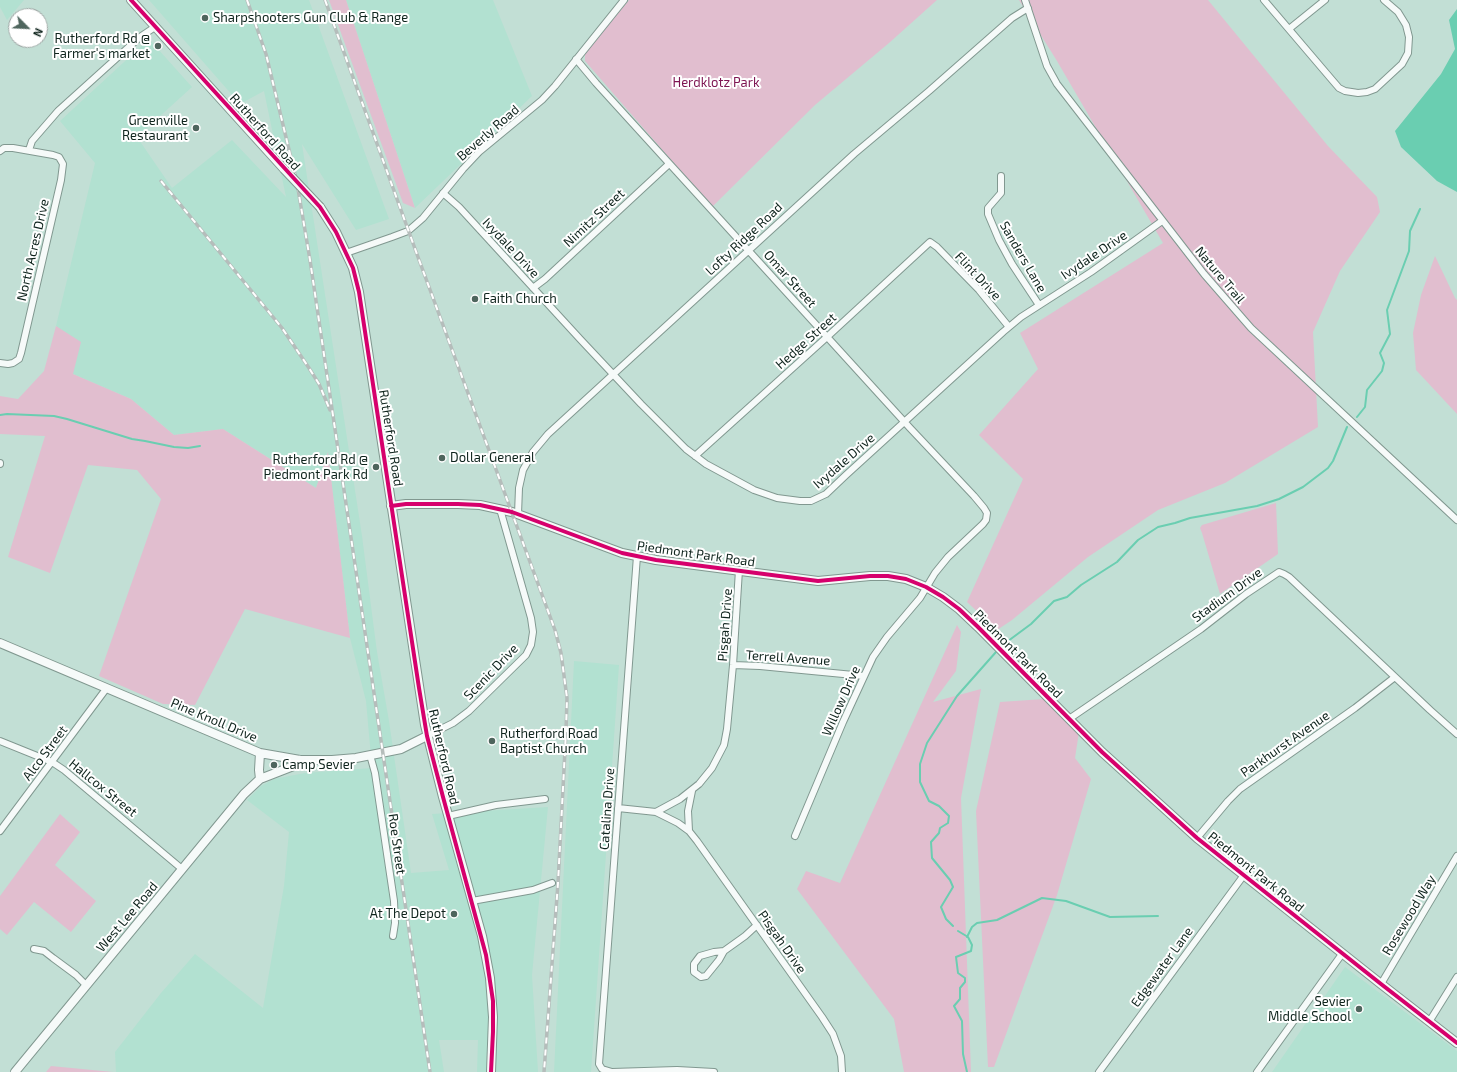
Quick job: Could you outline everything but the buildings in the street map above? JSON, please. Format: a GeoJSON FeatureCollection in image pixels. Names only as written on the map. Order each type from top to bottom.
{"type":"FeatureCollection","features":[{"type":"Feature","properties":{"kind":"street","name":"Rutherford Road"},"geometry":{"type":"LineString","coordinates":[[131,0],[320,207],[336,232],[353,268],[359,292],[420,700],[427,736],[472,901],[486,955],[490,978],[493,1017],[491,1072]]}},
{"type":"Feature","properties":{"kind":"street","name":"Beverly Road"},"geometry":{"type":"LineString","coordinates":[[346,253],[408,231],[423,218],[463,169],[479,152],[542,100],[624,0]]}},
{"type":"Feature","properties":{"kind":"street","name":"Nature Trail"},"geometry":{"type":"LineString","coordinates":[[1025,0],[1047,66],[1057,84],[1204,274],[1251,328],[1457,520]]}},
{"type":"Feature","properties":{"kind":"street"},"geometry":{"type":"LineString","coordinates":[[1264,0],[1339,88],[1351,92],[1367,92],[1375,89],[1390,77],[1402,64],[1408,52],[1409,37],[1406,25],[1398,12],[1384,0]]}},
{"type":"Feature","properties":{"kind":"street"},"geometry":{"type":"LineString","coordinates":[[1289,30],[1325,0]]}},
{"type":"Feature","properties":{"kind":"street","name":"Lofty Ridge Road"},"geometry":{"type":"LineString","coordinates":[[518,514],[520,480],[527,461],[548,434],[854,154],[1012,18],[1028,8]]}},
{"type":"Feature","properties":{"kind":"street"},"geometry":{"type":"LineString","coordinates":[[29,150],[32,142],[58,111],[155,26]]}},
{"type":"Feature","properties":{"kind":"street","name":"Omar Street"},"geometry":{"type":"LineString","coordinates":[[576,59],[596,84],[904,422],[974,496],[987,513]]}},
{"type":"Feature","properties":{"kind":"street","name":"North Acres Drive"},"geometry":{"type":"LineString","coordinates":[[0,151],[4,148],[13,148],[53,155],[59,157],[62,162],[63,170],[21,353],[19,359],[13,363],[8,364],[0,362]]}},
{"type":"Feature","properties":{"kind":"street","name":"Nimitz Street"},"geometry":{"type":"LineString","coordinates":[[533,288],[545,279],[669,164]]}},
{"type":"Feature","properties":{"kind":"street","name":"Sanders Lane"},"geometry":{"type":"LineString","coordinates":[[1001,176],[1001,193],[988,208],[988,214],[998,240],[1039,305]]}},
{"type":"Feature","properties":{"kind":"street","name":"Ivydale Drive"},"geometry":{"type":"LineString","coordinates":[[443,193],[459,207],[646,410],[695,456],[729,478],[770,496],[788,500],[811,501],[826,494],[1009,327],[1162,221]]}},
{"type":"Feature","properties":{"kind":"street","name":"Flint Drive"},"geometry":{"type":"LineString","coordinates":[[930,242],[937,247],[979,290],[1009,327]]}},
{"type":"Feature","properties":{"kind":"street","name":"Hedge Street"},"geometry":{"type":"LineString","coordinates":[[695,456],[930,242]]}},
{"type":"Feature","properties":{"kind":"street","name":"Piedmont Park Road"},"geometry":{"type":"LineString","coordinates":[[391,506],[406,504],[480,505],[518,514],[612,550],[656,560],[818,581],[870,576],[888,576],[926,587],[959,609],[1102,752],[1197,838],[1342,954],[1457,1043]]}},
{"type":"Feature","properties":{"kind":"street","name":"Scenic Drive"},"geometry":{"type":"LineString","coordinates":[[427,736],[453,723],[474,706],[526,655],[531,645],[533,632],[531,618],[500,510]]}},
{"type":"Feature","properties":{"kind":"street","name":"Willow Drive"},"geometry":{"type":"LineString","coordinates":[[795,836],[873,657],[887,637],[920,598],[926,587],[948,558],[983,524],[986,520],[987,513]]}},
{"type":"Feature","properties":{"kind":"street","name":"Catalina Drive"},"geometry":{"type":"LineString","coordinates":[[612,1072],[602,1069],[599,1064],[637,556]]}},
{"type":"Feature","properties":{"kind":"street","name":"Pisgah Drive"},"geometry":{"type":"LineString","coordinates":[[656,812],[692,791],[712,768],[724,745],[727,730],[733,665],[739,570]]}},
{"type":"Feature","properties":{"kind":"street","name":"Stadium Drive"},"geometry":{"type":"LineString","coordinates":[[1069,719],[1201,629],[1246,594],[1279,572],[1289,577],[1457,734]]}},
{"type":"Feature","properties":{"kind":"street","name":"Pine Knoll Drive"},"geometry":{"type":"LineString","coordinates":[[0,643],[260,753],[300,760],[332,760],[401,749],[427,736]]}},
{"type":"Feature","properties":{"kind":"street","name":"Terrell Avenue"},"geometry":{"type":"LineString","coordinates":[[733,665],[760,666],[864,676]]}},
{"type":"Feature","properties":{"kind":"street","name":"Parkhurst Avenue"},"geometry":{"type":"LineString","coordinates":[[1197,838],[1228,800],[1240,789],[1355,708],[1395,677]]}},
{"type":"Feature","properties":{"kind":"street","name":"Alco Street"},"geometry":{"type":"LineString","coordinates":[[0,830],[2,823],[52,762],[106,688]]}},
{"type":"Feature","properties":{"kind":"street","name":"Hallcox Street"},"geometry":{"type":"LineString","coordinates":[[0,741],[52,762],[71,775],[182,869]]}},
{"type":"Feature","properties":{"kind":"street"},"geometry":{"type":"LineString","coordinates":[[260,753],[260,779]]}},
{"type":"Feature","properties":{"kind":"street","name":"Roe Street"},"geometry":{"type":"LineString","coordinates":[[370,755],[375,773],[394,901],[395,923],[393,936]]}},
{"type":"Feature","properties":{"kind":"street","name":"West Lee Road"},"geometry":{"type":"LineString","coordinates":[[15,1072],[244,794],[260,779],[296,765],[300,760]]}},
{"type":"Feature","properties":{"kind":"street","name":"Pisgah Drive"},"geometry":{"type":"LineString","coordinates":[[689,831],[688,811],[692,791]]}},
{"type":"Feature","properties":{"kind":"street"},"geometry":{"type":"LineString","coordinates":[[448,816],[496,805],[545,799]]}},
{"type":"Feature","properties":{"kind":"street","name":"Pisgah Drive"},"geometry":{"type":"LineString","coordinates":[[618,808],[656,812],[678,823],[689,831],[698,841],[833,1034],[840,1051],[842,1072]]}},
{"type":"Feature","properties":{"kind":"street","name":"Rosewood Way"},"geometry":{"type":"LineString","coordinates":[[1381,984],[1457,856]]}},
{"type":"Feature","properties":{"kind":"street","name":"Edgewater Lane"},"geometry":{"type":"LineString","coordinates":[[1099,1072],[1244,876]]}},
{"type":"Feature","properties":{"kind":"street"},"geometry":{"type":"LineString","coordinates":[[472,901],[533,890],[552,883]]}},
{"type":"Feature","properties":{"kind":"street"},"geometry":{"type":"LineString","coordinates":[[724,951],[700,956],[694,964],[694,972],[700,977],[706,976],[719,960],[724,951],[745,936],[757,925]]}},
{"type":"Feature","properties":{"kind":"street"},"geometry":{"type":"LineString","coordinates":[[34,949],[44,951],[76,974],[86,985]]}},
{"type":"Feature","properties":{"kind":"street"},"geometry":{"type":"LineString","coordinates":[[1257,1072],[1342,954]]}},
{"type":"Feature","properties":{"kind":"street"},"geometry":{"type":"LineString","coordinates":[[1429,1022],[1457,977]]}},
{"type":"Feature","properties":{"kind":"street"},"geometry":{"type":"LineString","coordinates":[[612,1072],[677,1070],[714,1072]]}},
{"type":"Feature","properties":{"kind":"shaded area"},"geometry":{"type":"Polygon","coordinates":[[[0,0],[24,0],[17,8],[8,8],[7,20],[0,7],[0,0]]]}},
{"type":"Feature","properties":{"kind":"shaded area"},"geometry":{"type":"Polygon","coordinates":[[[149,0],[309,0],[389,219],[356,230],[302,144],[362,536],[377,652],[389,721],[411,873],[449,870],[432,814],[548,807],[532,975],[538,1072],[477,1072],[478,1040],[439,1040],[444,1072],[116,1072],[115,1052],[161,993],[195,954],[263,1008],[284,886],[289,832],[247,800],[261,786],[274,779],[305,773],[372,768],[366,701],[350,638],[328,453],[316,488],[223,429],[174,435],[131,399],[73,374],[56,326],[95,163],[60,121],[149,39],[192,87],[137,137],[172,188],[232,140],[286,197],[264,91],[240,104],[149,0]]]}},
{"type":"Feature","properties":{"kind":"shaded area"},"geometry":{"type":"Polygon","coordinates":[[[346,0],[493,0],[532,96],[415,208],[346,0]]]}},
{"type":"Feature","properties":{"kind":"shaded area"},"geometry":{"type":"Polygon","coordinates":[[[1457,9],[1457,192],[1437,181],[1401,147],[1395,131],[1441,74],[1455,49],[1449,20],[1457,9]]]}},
{"type":"Feature","properties":{"kind":"shaded area"},"geometry":{"type":"Polygon","coordinates":[[[574,661],[619,665],[591,1072],[554,1072],[574,661]]]}},
{"type":"Feature","properties":{"kind":"shaded area","name":"Sevier Middle School"},"geometry":{"type":"Polygon","coordinates":[[[1345,967],[1457,1051],[1457,1072],[1272,1072],[1345,967]]]}},
{"type":"Feature","properties":{"kind":"green space"},"geometry":{"type":"Polygon","coordinates":[[[329,0],[346,0],[415,208],[403,203],[329,0]]]}},
{"type":"Feature","properties":{"kind":"green space","name":"Herdklotz Park"},"geometry":{"type":"Polygon","coordinates":[[[629,0],[937,0],[889,43],[815,105],[712,207],[585,61],[585,52],[629,0]]]}},
{"type":"Feature","properties":{"kind":"green space"},"geometry":{"type":"Polygon","coordinates":[[[1019,0],[1208,0],[1328,146],[1377,197],[1380,212],[1340,271],[1313,332],[1318,427],[1225,483],[1158,510],[1088,557],[1012,620],[997,630],[967,602],[1023,479],[979,435],[1038,369],[1020,333],[1163,243],[1057,61],[1019,0]]]}},
{"type":"Feature","properties":{"kind":"green space"},"geometry":{"type":"Polygon","coordinates":[[[1435,256],[1457,300],[1457,414],[1416,370],[1413,333],[1421,295],[1435,256]]]}},
{"type":"Feature","properties":{"kind":"green space"},"geometry":{"type":"Polygon","coordinates":[[[56,326],[81,342],[73,374],[131,399],[174,435],[223,429],[316,488],[328,452],[350,638],[245,609],[195,705],[163,704],[99,676],[161,499],[137,470],[88,465],[50,573],[8,557],[45,436],[0,434],[0,396],[18,399],[44,371],[56,326]]]}},
{"type":"Feature","properties":{"kind":"green space"},"geometry":{"type":"Polygon","coordinates":[[[1276,503],[1278,554],[1220,594],[1200,528],[1202,525],[1276,503]]]}},
{"type":"Feature","properties":{"kind":"green space"},"geometry":{"type":"Polygon","coordinates":[[[957,625],[961,632],[956,671],[933,702],[981,689],[961,798],[971,1072],[904,1072],[894,1019],[797,889],[806,871],[840,883],[957,625]]]}},
{"type":"Feature","properties":{"kind":"green space"},"geometry":{"type":"Polygon","coordinates":[[[1044,699],[1079,732],[1075,758],[1091,779],[1057,895],[994,1067],[988,1067],[976,811],[1000,702],[1044,699]]]}},
{"type":"Feature","properties":{"kind":"green space"},"geometry":{"type":"Polygon","coordinates":[[[60,814],[80,832],[55,865],[96,901],[71,932],[34,902],[7,935],[0,929],[0,896],[60,814]]]}},
{"type":"Feature","properties":{"kind":"green space"},"geometry":{"type":"Polygon","coordinates":[[[51,1066],[113,1072],[46,1072],[51,1066]]]}},
{"type":"Feature","properties":{"kind":"waterway"},"geometry":{"type":"LineString","coordinates":[[1357,417],[1365,407],[1367,390],[1382,371],[1384,363],[1380,353],[1390,334],[1387,310],[1409,251],[1410,231],[1420,209]]}},
{"type":"Feature","properties":{"kind":"waterway"},"geometry":{"type":"LineString","coordinates":[[0,415],[54,416],[132,439],[174,447],[188,448],[200,446]]}},
{"type":"Feature","properties":{"kind":"waterway"},"geometry":{"type":"LineString","coordinates":[[1004,644],[1031,624],[1054,601],[1067,597],[1081,585],[1117,562],[1138,540],[1158,527],[1190,518],[1257,506],[1279,499],[1303,487],[1328,468],[1333,461],[1347,427]]}},
{"type":"Feature","properties":{"kind":"waterway"},"geometry":{"type":"LineString","coordinates":[[953,926],[946,919],[941,907],[953,887],[950,880],[932,858],[931,842],[939,833],[940,828],[948,823],[949,816],[939,806],[929,801],[920,782],[920,764],[927,743],[957,696],[996,652]]}},
{"type":"Feature","properties":{"kind":"waterway"},"geometry":{"type":"LineString","coordinates":[[967,937],[972,927],[977,923],[997,920],[1042,898],[1066,901],[1110,917],[1158,916]]}},
{"type":"Feature","properties":{"kind":"waterway"},"geometry":{"type":"LineString","coordinates":[[958,931],[968,937],[972,945],[971,951],[956,957],[958,973],[965,978],[965,982],[960,988],[960,999],[954,1006],[962,1021],[963,1054],[967,1072]]}},
{"type":"Feature","properties":{"kind":"railway"},"geometry":{"type":"LineString","coordinates":[[247,0],[266,54],[297,183],[310,260],[430,1072]]}},
{"type":"Feature","properties":{"kind":"railway"},"geometry":{"type":"LineString","coordinates":[[325,0],[555,630],[561,653],[567,698],[566,731],[558,883],[544,1072]]}},
{"type":"Feature","properties":{"kind":"railway"},"geometry":{"type":"LineString","coordinates":[[161,181],[282,328],[319,384],[330,410]]}},
{"type":"Feature","properties":{"kind":"cycle path"},"geometry":{"type":"LineString","coordinates":[[131,0],[320,207],[336,232],[353,268],[359,292],[427,736],[486,955],[493,1001],[491,1072]]}},
{"type":"Feature","properties":{"kind":"cycle path"},"geometry":{"type":"LineString","coordinates":[[391,506],[406,504],[480,505],[512,512],[622,553],[656,560],[818,581],[870,576],[888,576],[906,579],[926,587],[959,609],[1102,752],[1197,838],[1457,1043]]}},
{"type":"Feature","properties":{"kind":"place","name":"Sharpshooters Gun Club & Range"},"geometry":{"type":"Point","coordinates":[205,18]}},
{"type":"Feature","properties":{"kind":"place","name":"Rutherford Rd @ Farmer's market"},"geometry":{"type":"Point","coordinates":[158,46]}},
{"type":"Feature","properties":{"kind":"place","name":"Greenville Restaurant"},"geometry":{"type":"Point","coordinates":[196,128]}},
{"type":"Feature","properties":{"kind":"place","name":"Faith Church"},"geometry":{"type":"Point","coordinates":[475,299]}},
{"type":"Feature","properties":{"kind":"place","name":"Dollar General"},"geometry":{"type":"Point","coordinates":[442,458]}},
{"type":"Feature","properties":{"kind":"place","name":"Rutherford Rd @ Piedmont Park Rd"},"geometry":{"type":"Point","coordinates":[376,467]}},
{"type":"Feature","properties":{"kind":"place","name":"Rutherford Road Baptist Church"},"geometry":{"type":"Point","coordinates":[492,741]}},
{"type":"Feature","properties":{"kind":"place","name":"Camp Sevier"},"geometry":{"type":"Point","coordinates":[274,765]}},
{"type":"Feature","properties":{"kind":"place","name":"At The Depot"},"geometry":{"type":"Point","coordinates":[454,914]}},
{"type":"Feature","properties":{"kind":"place","name":"Sevier Middle School"},"geometry":{"type":"Point","coordinates":[1359,1009]}}]}
